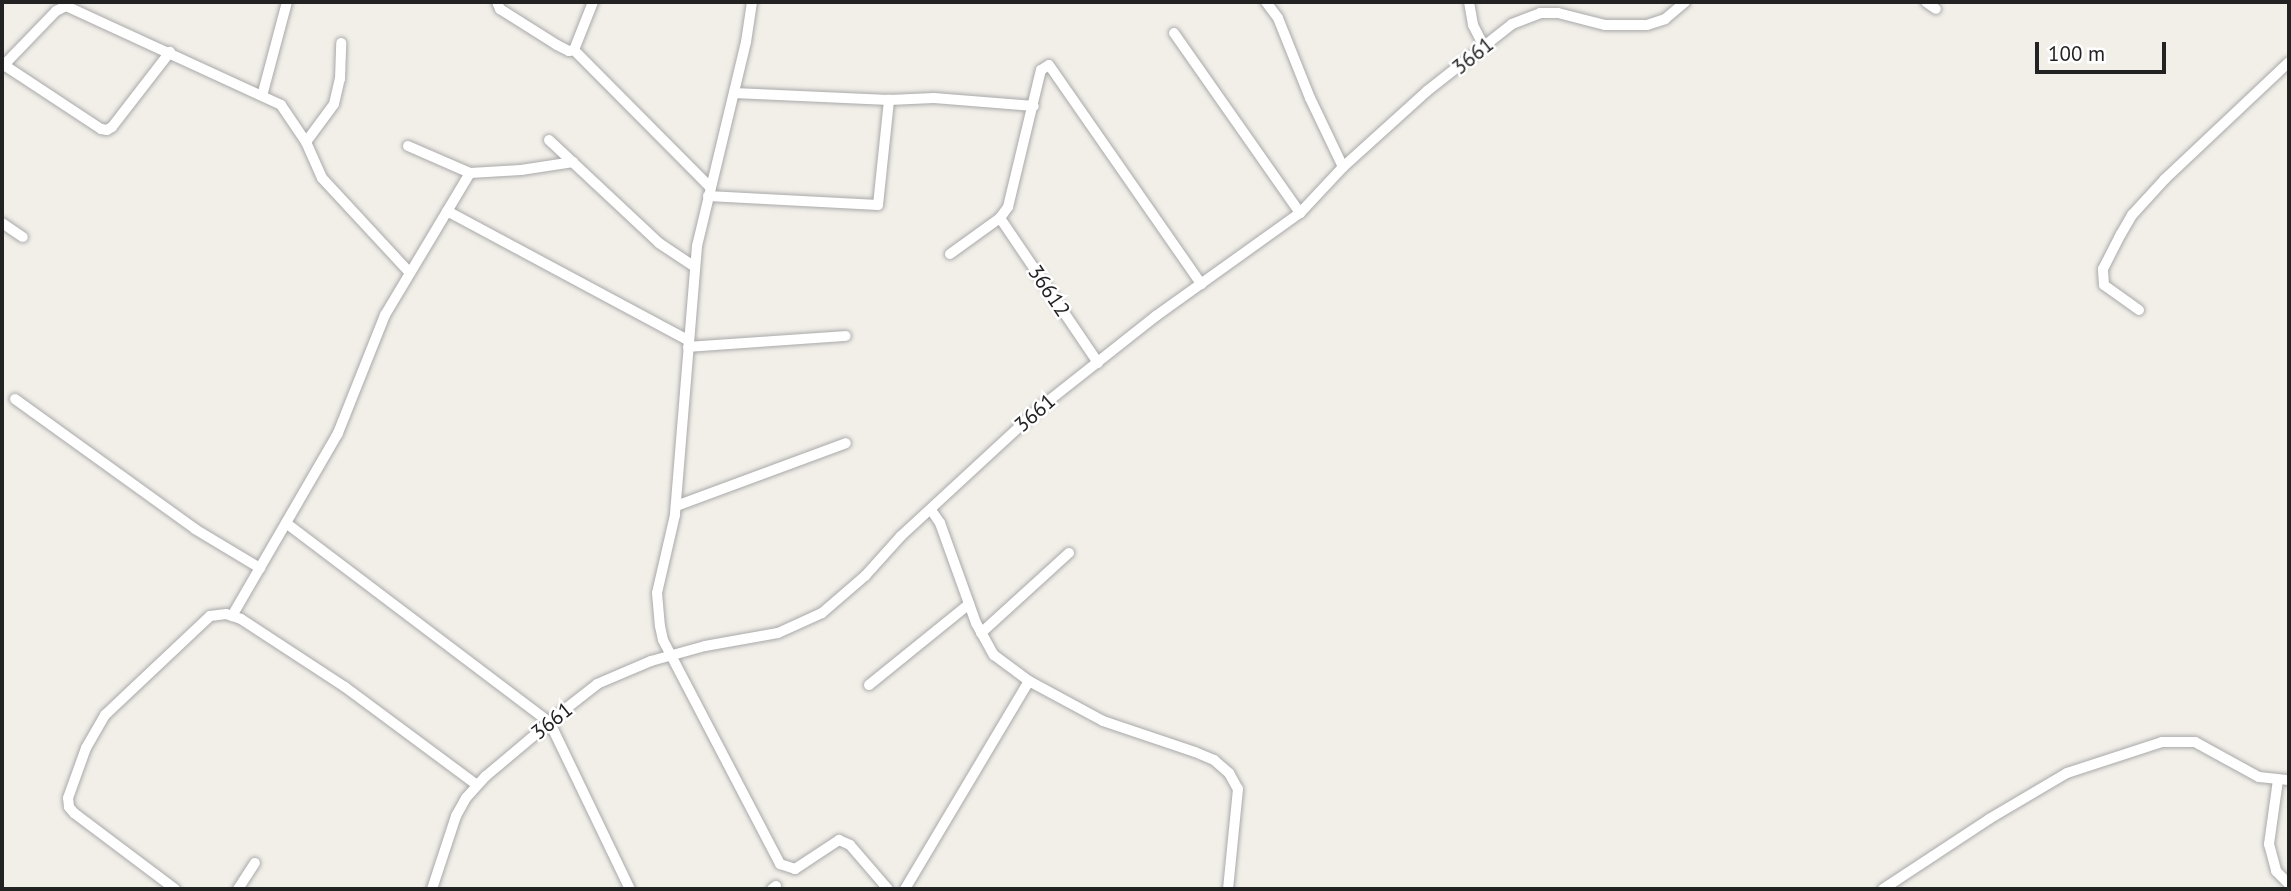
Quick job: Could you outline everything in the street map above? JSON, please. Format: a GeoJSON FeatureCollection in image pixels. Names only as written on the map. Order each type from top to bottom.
{"type":"FeatureCollection","features":[{"type":"Feature","properties":{"kind":"street"},"geometry":{"type":"LineString","coordinates":[[262,96],[286,2]]}},
{"type":"Feature","properties":{"kind":"street"},"geometry":{"type":"LineString","coordinates":[[497,2],[500,9],[557,45],[569,51],[574,50]]}},
{"type":"Feature","properties":{"kind":"street"},"geometry":{"type":"LineString","coordinates":[[574,50],[593,2]]}},
{"type":"Feature","properties":{"kind":"street"},"geometry":{"type":"LineString","coordinates":[[752,2],[695,267],[676,506],[657,593],[663,640],[780,864],[795,869],[839,840],[850,845],[888,889]]}},
{"type":"Feature","properties":{"kind":"street"},"geometry":{"type":"LineString","coordinates":[[1266,2],[1278,18],[1310,98],[1343,167]]}},
{"type":"Feature","properties":{"kind":"street"},"geometry":{"type":"LineString","coordinates":[[1469,2],[1473,25],[1484,47]]}},
{"type":"Feature","properties":{"kind":"street","name":"3661"},"geometry":{"type":"LineString","coordinates":[[432,889],[456,816],[477,785],[597,684],[671,654],[762,637],[809,620],[865,576],[901,536],[1042,406],[1201,284],[1300,213],[1343,167],[1427,91],[1512,24],[1540,13],[1558,13],[1605,25],[1647,25],[1665,19],[1685,2]]}},
{"type":"Feature","properties":{"kind":"street"},"geometry":{"type":"LineString","coordinates":[[1926,2],[1936,9]]}},
{"type":"Feature","properties":{"kind":"street"},"geometry":{"type":"LineString","coordinates":[[170,52],[113,127],[107,130],[101,129],[3,66],[56,12],[66,6],[170,52],[281,105],[306,142],[322,178],[409,272]]}},
{"type":"Feature","properties":{"kind":"street"},"geometry":{"type":"LineString","coordinates":[[1174,33],[1300,213]]}},
{"type":"Feature","properties":{"kind":"street"},"geometry":{"type":"LineString","coordinates":[[306,142],[334,104],[340,79],[341,43]]}},
{"type":"Feature","properties":{"kind":"street"},"geometry":{"type":"LineString","coordinates":[[574,50],[709,192],[878,205],[889,100]]}},
{"type":"Feature","properties":{"kind":"street"},"geometry":{"type":"LineString","coordinates":[[2139,310],[2104,285],[2104,269],[2132,215],[2165,179],[2289,62]]}},
{"type":"Feature","properties":{"kind":"street"},"geometry":{"type":"LineString","coordinates":[[950,254],[1000,219],[1008,207],[1041,70],[1046,65],[1053,67],[1201,284]]}},
{"type":"Feature","properties":{"kind":"street"},"geometry":{"type":"LineString","coordinates":[[734,93],[889,100],[934,98],[1034,106]]}},
{"type":"Feature","properties":{"kind":"street"},"geometry":{"type":"LineString","coordinates":[[549,140],[659,243],[695,267]]}},
{"type":"Feature","properties":{"kind":"street"},"geometry":{"type":"LineString","coordinates":[[408,146],[470,173],[522,170],[573,162]]}},
{"type":"Feature","properties":{"kind":"street"},"geometry":{"type":"LineString","coordinates":[[232,616],[338,433],[385,315],[470,173]]}},
{"type":"Feature","properties":{"kind":"street"},"geometry":{"type":"LineString","coordinates":[[447,211],[688,344],[846,336]]}},
{"type":"Feature","properties":{"kind":"street","name":"36612"},"geometry":{"type":"LineString","coordinates":[[1000,219],[1098,363]]}},
{"type":"Feature","properties":{"kind":"street"},"geometry":{"type":"LineString","coordinates":[[2,223],[23,237]]}},
{"type":"Feature","properties":{"kind":"street"},"geometry":{"type":"LineString","coordinates":[[15,399],[195,529],[260,568]]}},
{"type":"Feature","properties":{"kind":"street"},"geometry":{"type":"LineString","coordinates":[[676,506],[846,443]]}},
{"type":"Feature","properties":{"kind":"street"},"geometry":{"type":"LineString","coordinates":[[931,510],[940,523],[981,633],[995,654],[1029,681],[1103,721],[1214,760],[1228,773],[1238,789],[1228,889]]}},
{"type":"Feature","properties":{"kind":"street"},"geometry":{"type":"LineString","coordinates":[[286,523],[550,723],[630,889]]}},
{"type":"Feature","properties":{"kind":"street"},"geometry":{"type":"LineString","coordinates":[[981,633],[1069,553]]}},
{"type":"Feature","properties":{"kind":"street"},"geometry":{"type":"LineString","coordinates":[[869,685],[969,604]]}},
{"type":"Feature","properties":{"kind":"street"},"geometry":{"type":"LineString","coordinates":[[175,889],[74,813],[69,807],[68,798],[86,748],[105,715],[210,616],[232,616],[345,687],[477,785]]}},
{"type":"Feature","properties":{"kind":"street"},"geometry":{"type":"LineString","coordinates":[[905,889],[1029,681]]}},
{"type":"Feature","properties":{"kind":"street"},"geometry":{"type":"LineString","coordinates":[[1883,889],[1989,819],[2067,773],[2162,742],[2195,742],[2259,777],[2284,780],[2269,844],[2276,871],[2289,884]]}},
{"type":"Feature","properties":{"kind":"street"},"geometry":{"type":"LineString","coordinates":[[239,889],[255,863]]}}]}
